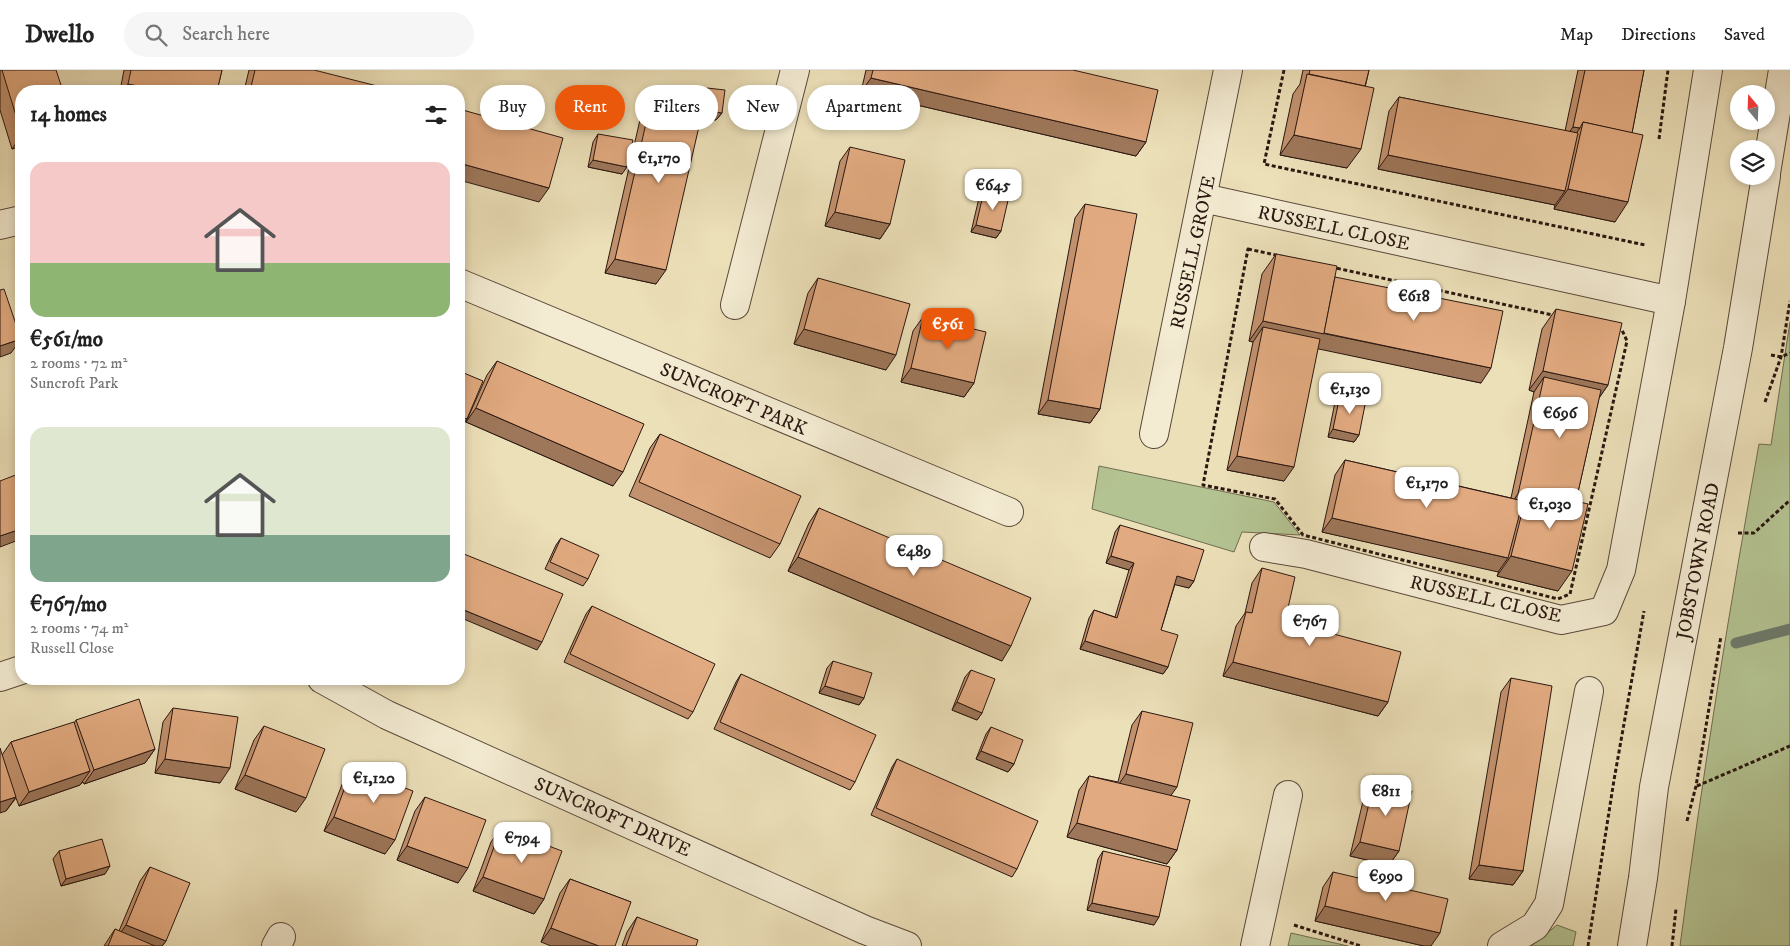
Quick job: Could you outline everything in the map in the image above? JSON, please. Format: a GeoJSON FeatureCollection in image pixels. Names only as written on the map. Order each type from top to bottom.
{"type":"FeatureCollection","features":[{"type":"Feature","properties":{"kind":"street"},"geometry":{"type":"LineString","coordinates":[[735,305],[795,70]]}},
{"type":"Feature","properties":{"kind":"street","name":"RUSSELL GROVE"},"geometry":{"type":"LineString","coordinates":[[1154,434],[1228,70]]}},
{"type":"Feature","properties":{"kind":"street","name":"RUSSELL CLOSE"},"geometry":{"type":"LineString","coordinates":[[1264,547],[1306,554],[1561,620],[1604,611],[1621,570],[1670,301],[1708,70]]}},
{"type":"Feature","properties":{"kind":"street","name":"JOBSTOWN ROAD"},"geometry":{"type":"LineString","coordinates":[[1772,140],[1783,70]]}},
{"type":"Feature","properties":{"kind":"street","name":"JOBSTOWN ROAD"},"geometry":{"type":"LineString","coordinates":[[1632,946],[1643,878],[1654,787],[1738,348],[1764,185]]}},
{"type":"Feature","properties":{"kind":"street","name":"RUSSELL CLOSE"},"geometry":{"type":"LineString","coordinates":[[1203,198],[1670,301]]}},
{"type":"Feature","properties":{"kind":"street"},"geometry":{"type":"LineString","coordinates":[[0,225],[15,221]]}},
{"type":"Feature","properties":{"kind":"street","name":"SUNCROFT PARK"},"geometry":{"type":"LineString","coordinates":[[465,285],[1009,512]]}},
{"type":"Feature","properties":{"kind":"street"},"geometry":{"type":"LineString","coordinates":[[0,677],[15,672]]}},
{"type":"Feature","properties":{"kind":"street","name":"SUNCROFT DRIVE"},"geometry":{"type":"LineString","coordinates":[[333,685],[396,719],[865,930],[907,946]]}},
{"type":"Feature","properties":{"kind":"street"},"geometry":{"type":"LineString","coordinates":[[1502,946],[1535,926],[1549,904],[1589,691]]}},
{"type":"Feature","properties":{"kind":"street"},"geometry":{"type":"LineString","coordinates":[[1255,946],[1288,795]]}},
{"type":"Feature","properties":{"kind":"path"},"geometry":{"type":"LineString","coordinates":[[1284,70],[1264,164],[1646,246],[1647,236]]}},
{"type":"Feature","properties":{"kind":"path"},"geometry":{"type":"LineString","coordinates":[[1658,148],[1668,70]]}},
{"type":"Feature","properties":{"kind":"path"},"geometry":{"type":"LineString","coordinates":[[1248,249],[1622,330],[1627,341],[1570,594],[1558,599],[1303,535],[1275,499],[1203,484],[1248,249]]}},
{"type":"Feature","properties":{"kind":"path"},"geometry":{"type":"LineString","coordinates":[[1764,404],[1781,357],[1790,301]]}},
{"type":"Feature","properties":{"kind":"path"},"geometry":{"type":"LineString","coordinates":[[1736,524],[1734,533],[1754,532],[1790,500]]}},
{"type":"Feature","properties":{"kind":"path"},"geometry":{"type":"LineString","coordinates":[[1687,822],[1696,786],[1722,629]]}},
{"type":"Feature","properties":{"kind":"path"},"geometry":{"type":"LineString","coordinates":[[1696,786],[1790,746]]}},
{"type":"Feature","properties":{"kind":"path"},"geometry":{"type":"LineString","coordinates":[[1672,946],[1676,908]]}},
{"type":"Feature","properties":{"kind":"path"},"geometry":{"type":"LineString","coordinates":[[1284,922],[1360,946]]}},
{"type":"Feature","properties":{"kind":"green space"},"geometry":{"type":"Polygon","coordinates":[[[1790,322],[1790,946],[1680,946],[1707,757],[1759,444],[1771,445],[1790,322]]]}},
{"type":"Feature","properties":{"kind":"green space"},"geometry":{"type":"Polygon","coordinates":[[[1099,466],[1274,502],[1300,535],[1242,532],[1234,552],[1092,509],[1099,466]]]}},
{"type":"Feature","properties":{"kind":"green space"},"geometry":{"type":"Polygon","coordinates":[[[1557,925],[1576,932],[1573,946],[1531,946],[1557,925]]]}},
{"type":"Feature","properties":{"kind":"green space"},"geometry":{"type":"Polygon","coordinates":[[[1291,933],[1348,946],[1288,946],[1291,933]]]}},
{"type":"Feature","properties":{"kind":"building"},"geometry":{"type":"Polygon","coordinates":[[[2,70],[56,70],[61,85],[15,85],[15,112],[2,70]]]}},
{"type":"Feature","properties":{"kind":"building"},"geometry":{"type":"Polygon","coordinates":[[[131,70],[222,70],[218,85],[128,84],[131,70]]]}},
{"type":"Feature","properties":{"kind":"building"},"geometry":{"type":"Polygon","coordinates":[[[255,70],[314,70],[373,85],[251,85],[255,70]]]}},
{"type":"Feature","properties":{"kind":"building"},"geometry":{"type":"Polygon","coordinates":[[[873,70],[1073,70],[1158,90],[1146,142],[920,89],[920,85],[901,85],[871,78],[873,70]]]}},
{"type":"Feature","properties":{"kind":"building"},"geometry":{"type":"Polygon","coordinates":[[[1310,70],[1369,70],[1365,86],[1309,74],[1310,70]]]}},
{"type":"Feature","properties":{"kind":"building"},"geometry":{"type":"Polygon","coordinates":[[[1585,70],[1644,70],[1632,133],[1583,122],[1580,128],[1573,127],[1585,70]]]}},
{"type":"Feature","properties":{"kind":"building"},"geometry":{"type":"Polygon","coordinates":[[[1307,74],[1374,88],[1361,149],[1294,135],[1307,74]]]}},
{"type":"Feature","properties":{"kind":"building"},"geometry":{"type":"Polygon","coordinates":[[[718,89],[725,90],[722,113],[718,112],[718,89]]]}},
{"type":"Feature","properties":{"kind":"building"},"geometry":{"type":"Polygon","coordinates":[[[1399,97],[1578,133],[1565,191],[1388,155],[1399,97]]]}},
{"type":"Feature","properties":{"kind":"building"},"geometry":{"type":"Polygon","coordinates":[[[465,111],[480,115],[480,130],[534,130],[563,138],[549,188],[465,165],[465,111]]]}},
{"type":"Feature","properties":{"kind":"building"},"geometry":{"type":"Polygon","coordinates":[[[1583,122],[1643,135],[1628,202],[1568,189],[1583,122]]]}},
{"type":"Feature","properties":{"kind":"building"},"geometry":{"type":"Polygon","coordinates":[[[644,130],[698,130],[666,270],[615,259],[644,130]]]}},
{"type":"Feature","properties":{"kind":"building"},"geometry":{"type":"Polygon","coordinates":[[[598,134],[633,140],[627,167],[593,160],[598,134]]]}},
{"type":"Feature","properties":{"kind":"building"},"geometry":{"type":"Polygon","coordinates":[[[850,147],[905,160],[890,224],[835,212],[850,147]]]}},
{"type":"Feature","properties":{"kind":"building"},"geometry":{"type":"Polygon","coordinates":[[[984,191],[1009,196],[1001,231],[976,225],[984,191]]]}},
{"type":"Feature","properties":{"kind":"building"},"geometry":{"type":"Polygon","coordinates":[[[1085,204],[1137,214],[1100,409],[1048,400],[1085,204]]]}},
{"type":"Feature","properties":{"kind":"building"},"geometry":{"type":"Polygon","coordinates":[[[1276,254],[1337,266],[1324,334],[1263,321],[1276,254]]]}},
{"type":"Feature","properties":{"kind":"building"},"geometry":{"type":"Polygon","coordinates":[[[1335,277],[1503,311],[1491,368],[1324,333],[1335,277]]]}},
{"type":"Feature","properties":{"kind":"building"},"geometry":{"type":"Polygon","coordinates":[[[818,278],[910,304],[896,355],[804,329],[818,278]]]}},
{"type":"Feature","properties":{"kind":"building"},"geometry":{"type":"Polygon","coordinates":[[[4,289],[15,321],[15,341],[0,346],[0,290],[4,289]]]}},
{"type":"Feature","properties":{"kind":"building"},"geometry":{"type":"Polygon","coordinates":[[[1556,309],[1622,323],[1608,385],[1543,371],[1556,309]]]}},
{"type":"Feature","properties":{"kind":"building"},"geometry":{"type":"Polygon","coordinates":[[[923,317],[986,332],[974,383],[911,368],[923,317]]]}},
{"type":"Feature","properties":{"kind":"building"},"geometry":{"type":"Polygon","coordinates":[[[1263,327],[1320,339],[1294,467],[1237,456],[1263,327]]]}},
{"type":"Feature","properties":{"kind":"building"},"geometry":{"type":"Polygon","coordinates":[[[497,361],[644,424],[623,472],[476,408],[497,361]]]}},
{"type":"Feature","properties":{"kind":"building"},"geometry":{"type":"Polygon","coordinates":[[[465,374],[483,381],[467,419],[465,418],[465,374]]]}},
{"type":"Feature","properties":{"kind":"building"},"geometry":{"type":"Polygon","coordinates":[[[1544,377],[1601,390],[1576,501],[1528,489],[1523,495],[1518,494],[1544,377]]]}},
{"type":"Feature","properties":{"kind":"building"},"geometry":{"type":"Polygon","coordinates":[[[1340,395],[1366,400],[1359,435],[1333,429],[1340,395]]]}},
{"type":"Feature","properties":{"kind":"building"},"geometry":{"type":"Polygon","coordinates":[[[660,434],[801,496],[780,544],[639,482],[660,434]]]}},
{"type":"Feature","properties":{"kind":"building"},"geometry":{"type":"Polygon","coordinates":[[[1345,460],[1523,501],[1508,558],[1332,518],[1345,460]]]}},
{"type":"Feature","properties":{"kind":"building"},"geometry":{"type":"Polygon","coordinates":[[[15,475],[15,531],[0,536],[0,481],[15,475]]]}},
{"type":"Feature","properties":{"kind":"building"},"geometry":{"type":"Polygon","coordinates":[[[1528,489],[1588,504],[1572,571],[1511,556],[1528,489]]]}},
{"type":"Feature","properties":{"kind":"building"},"geometry":{"type":"Polygon","coordinates":[[[819,508],[1031,598],[1011,646],[798,557],[819,508]]]}},
{"type":"Feature","properties":{"kind":"building"},"geometry":{"type":"Polygon","coordinates":[[[1120,525],[1204,550],[1194,581],[1177,576],[1161,630],[1178,635],[1168,667],[1085,641],[1094,610],[1117,618],[1134,563],[1111,556],[1120,525]]]}},
{"type":"Feature","properties":{"kind":"building"},"geometry":{"type":"Polygon","coordinates":[[[561,538],[599,555],[588,579],[550,562],[561,538]]]}},
{"type":"Feature","properties":{"kind":"building"},"geometry":{"type":"Polygon","coordinates":[[[465,554],[563,594],[542,642],[465,610],[465,554]]]}},
{"type":"Feature","properties":{"kind":"building"},"geometry":{"type":"Polygon","coordinates":[[[1262,568],[1295,577],[1285,621],[1401,652],[1388,702],[1233,662],[1246,612],[1252,613],[1262,568]]]}},
{"type":"Feature","properties":{"kind":"building"},"geometry":{"type":"Polygon","coordinates":[[[592,606],[715,664],[693,712],[570,654],[592,606]]]}},
{"type":"Feature","properties":{"kind":"building"},"geometry":{"type":"Polygon","coordinates":[[[833,661],[872,673],[864,698],[825,686],[833,661]]]}},
{"type":"Feature","properties":{"kind":"building"},"geometry":{"type":"Polygon","coordinates":[[[971,670],[995,679],[982,713],[957,702],[971,670]]]}},
{"type":"Feature","properties":{"kind":"building"},"geometry":{"type":"Polygon","coordinates":[[[741,674],[876,735],[855,782],[720,722],[741,674]]]}},
{"type":"Feature","properties":{"kind":"building"},"geometry":{"type":"Polygon","coordinates":[[[1511,678],[1552,686],[1523,871],[1479,865],[1511,678]]]}},
{"type":"Feature","properties":{"kind":"building"},"geometry":{"type":"Polygon","coordinates":[[[139,699],[155,749],[94,770],[76,720],[139,699]]]}},
{"type":"Feature","properties":{"kind":"building"},"geometry":{"type":"Polygon","coordinates":[[[173,708],[238,717],[230,768],[165,759],[173,708]]]}},
{"type":"Feature","properties":{"kind":"building"},"geometry":{"type":"Polygon","coordinates":[[[1142,711],[1193,723],[1177,787],[1126,774],[1142,711]]]}},
{"type":"Feature","properties":{"kind":"building"},"geometry":{"type":"Polygon","coordinates":[[[74,722],[90,771],[29,792],[11,742],[74,722]]]}},
{"type":"Feature","properties":{"kind":"building"},"geometry":{"type":"Polygon","coordinates":[[[264,726],[325,749],[306,798],[245,775],[264,726]]]}},
{"type":"Feature","properties":{"kind":"building"},"geometry":{"type":"Polygon","coordinates":[[[991,727],[1023,740],[1014,764],[981,751],[991,727]]]}},
{"type":"Feature","properties":{"kind":"building"},"geometry":{"type":"Polygon","coordinates":[[[0,748],[16,797],[0,802],[0,748]]]}},
{"type":"Feature","properties":{"kind":"building"},"geometry":{"type":"Polygon","coordinates":[[[897,759],[1038,821],[1017,869],[876,808],[897,759]]]}},
{"type":"Feature","properties":{"kind":"building"},"geometry":{"type":"Polygon","coordinates":[[[352,768],[413,791],[395,840],[334,817],[352,768]]]}},
{"type":"Feature","properties":{"kind":"building"},"geometry":{"type":"Polygon","coordinates":[[[1089,776],[1190,800],[1177,850],[1077,823],[1089,776]]]}},
{"type":"Feature","properties":{"kind":"building"},"geometry":{"type":"Polygon","coordinates":[[[1374,782],[1412,791],[1399,851],[1360,842],[1374,782]]]}},
{"type":"Feature","properties":{"kind":"building"},"geometry":{"type":"Polygon","coordinates":[[[425,797],[486,820],[468,868],[407,846],[425,797]]]}},
{"type":"Feature","properties":{"kind":"building"},"geometry":{"type":"Polygon","coordinates":[[[501,828],[562,851],[544,899],[483,877],[501,828]]]}},
{"type":"Feature","properties":{"kind":"building"},"geometry":{"type":"Polygon","coordinates":[[[102,839],[110,866],[66,879],[59,851],[102,839]]]}},
{"type":"Feature","properties":{"kind":"building"},"geometry":{"type":"Polygon","coordinates":[[[1103,851],[1170,867],[1159,917],[1092,903],[1103,851]]]}},
{"type":"Feature","properties":{"kind":"building"},"geometry":{"type":"Polygon","coordinates":[[[150,867],[190,883],[166,941],[126,925],[150,867]]]}},
{"type":"Feature","properties":{"kind":"building"},"geometry":{"type":"Polygon","coordinates":[[[1333,872],[1448,899],[1440,933],[1325,906],[1333,872]]]}},
{"type":"Feature","properties":{"kind":"building"},"geometry":{"type":"Polygon","coordinates":[[[570,879],[631,902],[615,946],[599,946],[551,928],[570,879]]]}},
{"type":"Feature","properties":{"kind":"building"},"geometry":{"type":"Polygon","coordinates":[[[637,917],[698,940],[696,946],[626,946],[637,917]]]}},
{"type":"Feature","properties":{"kind":"building"},"geometry":{"type":"Polygon","coordinates":[[[115,929],[155,946],[108,946],[115,929]]]}},
{"type":"Feature","properties":{"kind":"waterway"},"geometry":{"type":"LineString","coordinates":[[1736,643],[1790,629]]}}]}
